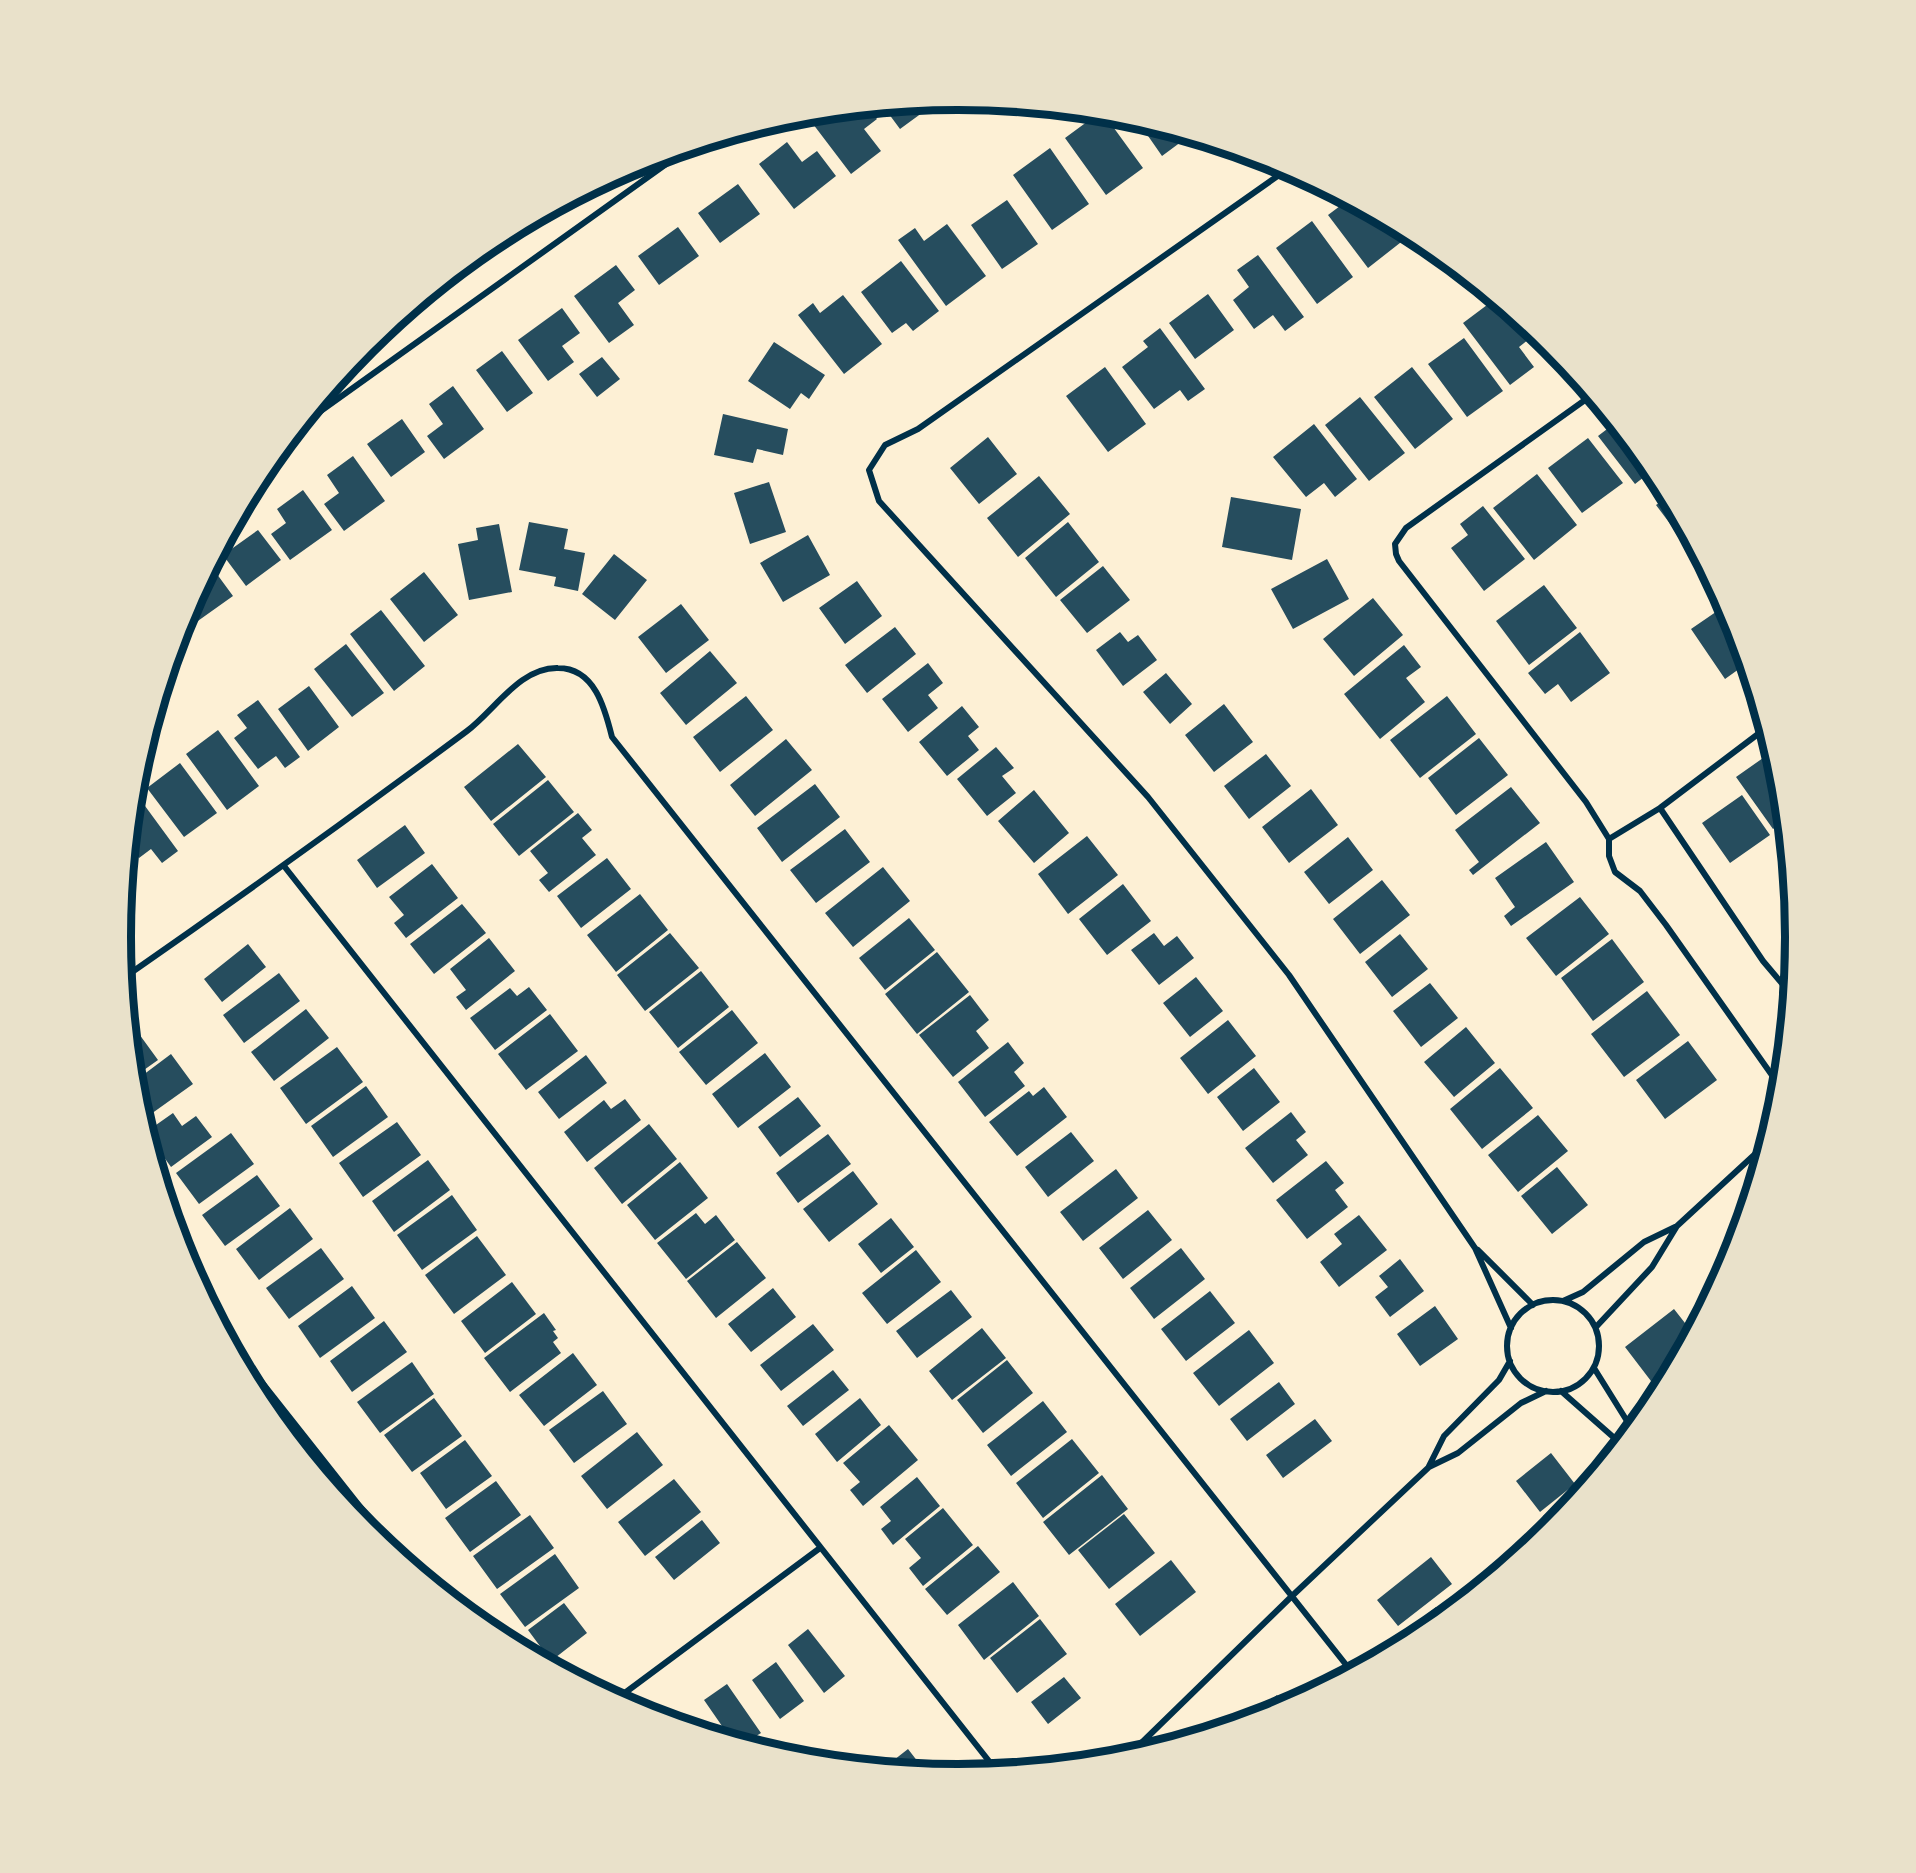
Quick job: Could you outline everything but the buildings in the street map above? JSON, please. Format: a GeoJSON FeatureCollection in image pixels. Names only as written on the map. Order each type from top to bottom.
{"type":"FeatureCollection","features":[{"type":"Feature","properties":{"kind":"street"},"geometry":{"type":"LineString","coordinates":[[318,413],[670,161]]}},
{"type":"Feature","properties":{"kind":"street"},"geometry":{"type":"LineString","coordinates":[[1280,175],[918,429],[885,445],[869,470],[879,501],[1148,798],[1289,975],[1475,1248],[1511,1328]]}},
{"type":"Feature","properties":{"kind":"street"},"geometry":{"type":"LineString","coordinates":[[1586,399],[1406,528],[1395,543],[1396,554],[1399,561],[1586,802],[1609,838],[1609,856],[1615,872],[1640,891],[1772,1077]]}},
{"type":"Feature","properties":{"kind":"street"},"geometry":{"type":"LineString","coordinates":[[132,971],[284,866],[482,720],[523,679],[558,668],[577,672],[592,685],[605,707],[612,737],[1347,1666]]}},
{"type":"Feature","properties":{"kind":"street"},"geometry":{"type":"LineString","coordinates":[[1609,838],[1660,808],[1759,733]]}},
{"type":"Feature","properties":{"kind":"street"},"geometry":{"type":"LineString","coordinates":[[1660,808],[1763,960],[1783,985]]}},
{"type":"Feature","properties":{"kind":"street"},"geometry":{"type":"LineString","coordinates":[[284,866],[990,1763]]}},
{"type":"Feature","properties":{"kind":"street"},"geometry":{"type":"LineString","coordinates":[[1596,1327],[1652,1267],[1677,1226],[1756,1153]]}},
{"type":"Feature","properties":{"kind":"street"},"geometry":{"type":"LineString","coordinates":[[1563,1301],[1582,1292],[1644,1242],[1677,1226]]}},
{"type":"Feature","properties":{"kind":"street"},"geometry":{"type":"LineString","coordinates":[[1475,1248],[1533,1305]]}},
{"type":"Feature","properties":{"kind":"street"},"geometry":{"type":"LineString","coordinates":[[1547,1300],[1563,1301],[1582,1309],[1596,1327],[1599,1352],[1594,1368],[1576,1386],[1561,1391],[1546,1391],[1530,1385],[1518,1375],[1510,1361],[1507,1346],[1511,1328],[1520,1314],[1533,1305],[1547,1300]]}},
{"type":"Feature","properties":{"kind":"street"},"geometry":{"type":"LineString","coordinates":[[1429,1467],[1444,1436],[1498,1380],[1510,1361]]}},
{"type":"Feature","properties":{"kind":"street"},"geometry":{"type":"LineString","coordinates":[[1594,1368],[1627,1422]]}},
{"type":"Feature","properties":{"kind":"street"},"geometry":{"type":"LineString","coordinates":[[261,1381],[363,1511]]}},
{"type":"Feature","properties":{"kind":"street"},"geometry":{"type":"LineString","coordinates":[[1142,1742],[1429,1467],[1458,1453],[1521,1402],[1546,1391]]}},
{"type":"Feature","properties":{"kind":"street"},"geometry":{"type":"LineString","coordinates":[[1561,1391],[1615,1439]]}},
{"type":"Feature","properties":{"kind":"street"},"geometry":{"type":"LineString","coordinates":[[625,1693],[820,1548]]}}]}
